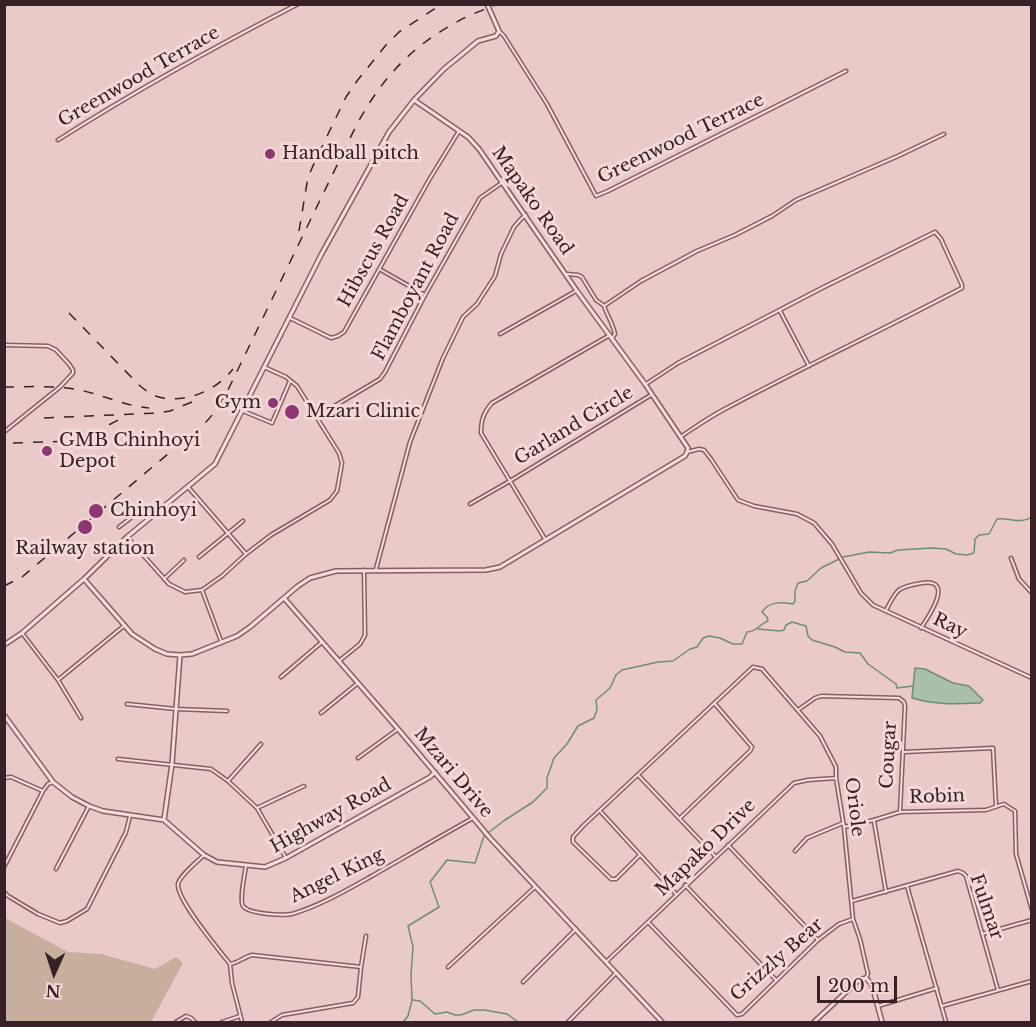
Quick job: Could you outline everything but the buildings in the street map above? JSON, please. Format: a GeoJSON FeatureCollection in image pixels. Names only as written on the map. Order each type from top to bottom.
{"type":"FeatureCollection","features":[{"type":"Feature","properties":{"kind":"street","name":"Greenwood Terrace"},"geometry":{"type":"LineString","coordinates":[[58,140],[192,60],[298,4]]}},
{"type":"Feature","properties":{"kind":"street","name":"Greenwood Terrace"},"geometry":{"type":"LineString","coordinates":[[487,4],[499,32],[504,36],[547,104],[596,196],[846,71]]}},
{"type":"Feature","properties":{"kind":"street"},"geometry":{"type":"LineString","coordinates":[[4,645],[22,633],[84,579],[127,537],[215,464],[321,255],[389,132],[414,100],[468,47],[477,41],[496,36],[499,32]]}},
{"type":"Feature","properties":{"kind":"street","name":"Mapako Road"},"geometry":{"type":"LineString","coordinates":[[414,100],[468,137],[479,149],[577,291],[645,384],[687,448],[687,452]]}},
{"type":"Feature","properties":{"kind":"street","name":"Hibscus Road"},"geometry":{"type":"LineString","coordinates":[[289,318],[331,338],[344,332],[459,131]]}},
{"type":"Feature","properties":{"kind":"street"},"geometry":{"type":"LineString","coordinates":[[604,306],[641,281],[697,251],[772,216],[796,200],[944,134]]}},
{"type":"Feature","properties":{"kind":"street","name":"Flamboyant Road"},"geometry":{"type":"LineString","coordinates":[[316,417],[380,379],[480,198],[503,182]]}},
{"type":"Feature","properties":{"kind":"street"},"geometry":{"type":"LineString","coordinates":[[376,570],[410,442],[443,358],[464,317],[477,304],[495,276],[501,254],[514,227],[526,215]]}},
{"type":"Feature","properties":{"kind":"street"},"geometry":{"type":"LineString","coordinates":[[645,384],[678,363],[935,232],[940,239],[962,288],[721,411],[680,437]]}},
{"type":"Feature","properties":{"kind":"street"},"geometry":{"type":"LineString","coordinates":[[380,269],[425,295]]}},
{"type":"Feature","properties":{"kind":"street"},"geometry":{"type":"LineString","coordinates":[[544,539],[481,433],[481,423],[485,411],[492,403],[615,334],[604,306],[596,300],[582,278],[578,275],[567,274]]}},
{"type":"Feature","properties":{"kind":"street"},"geometry":{"type":"LineString","coordinates":[[500,334],[577,291]]}},
{"type":"Feature","properties":{"kind":"street"},"geometry":{"type":"LineString","coordinates":[[780,310],[809,366]]}},
{"type":"Feature","properties":{"kind":"street"},"geometry":{"type":"LineString","coordinates":[[4,345],[48,346],[56,350],[69,364],[73,373],[60,387],[4,432]]}},
{"type":"Feature","properties":{"kind":"street"},"geometry":{"type":"LineString","coordinates":[[127,537],[170,584],[185,592],[202,590],[271,535],[330,500],[337,491],[342,464],[339,453],[297,386],[264,367]]}},
{"type":"Feature","properties":{"kind":"street"},"geometry":{"type":"LineString","coordinates":[[243,411],[272,423],[290,381]]}},
{"type":"Feature","properties":{"kind":"street","name":"Garland Circle"},"geometry":{"type":"LineString","coordinates":[[470,504],[651,395]]}},
{"type":"Feature","properties":{"kind":"street","name":"Ray"},"geometry":{"type":"LineString","coordinates":[[687,452],[704,450],[738,500],[754,506],[797,514],[814,523],[832,544],[861,593],[873,605],[1032,678]]}},
{"type":"Feature","properties":{"kind":"street"},"geometry":{"type":"LineString","coordinates":[[84,579],[132,634],[154,649],[168,654],[192,654],[237,636],[310,578],[336,571],[486,570],[500,567],[685,456],[687,452]]}},
{"type":"Feature","properties":{"kind":"street"},"geometry":{"type":"LineString","coordinates":[[188,487],[246,554]]}},
{"type":"Feature","properties":{"kind":"street"},"geometry":{"type":"LineString","coordinates":[[119,527],[141,510]]}},
{"type":"Feature","properties":{"kind":"street"},"geometry":{"type":"LineString","coordinates":[[199,557],[243,521]]}},
{"type":"Feature","properties":{"kind":"street"},"geometry":{"type":"LineString","coordinates":[[1011,558],[1019,579],[1032,592]]}},
{"type":"Feature","properties":{"kind":"street"},"geometry":{"type":"LineString","coordinates":[[164,579],[184,560]]}},
{"type":"Feature","properties":{"kind":"street"},"geometry":{"type":"LineString","coordinates":[[339,661],[360,644],[365,634],[364,570]]}},
{"type":"Feature","properties":{"kind":"street"},"geometry":{"type":"LineString","coordinates":[[885,611],[899,590],[920,583],[936,584],[938,593],[921,628]]}},
{"type":"Feature","properties":{"kind":"street"},"geometry":{"type":"LineString","coordinates":[[202,590],[222,643]]}},
{"type":"Feature","properties":{"kind":"street","name":"Mzari Drive"},"geometry":{"type":"LineString","coordinates":[[284,598],[490,838],[662,1023]]}},
{"type":"Feature","properties":{"kind":"street"},"geometry":{"type":"LineString","coordinates":[[58,680],[125,625]]}},
{"type":"Feature","properties":{"kind":"street"},"geometry":{"type":"LineString","coordinates":[[22,633],[58,680],[81,718]]}},
{"type":"Feature","properties":{"kind":"street"},"geometry":{"type":"LineString","coordinates":[[281,677],[322,641]]}},
{"type":"Feature","properties":{"kind":"street"},"geometry":{"type":"LineString","coordinates":[[5,718],[53,782],[72,797],[103,811],[164,820],[172,764],[180,655]]}},
{"type":"Feature","properties":{"kind":"street","name":"Oriole"},"geometry":{"type":"LineString","coordinates":[[714,704],[756,667],[762,669],[820,736],[836,766],[853,919],[868,974],[866,978]]}},
{"type":"Feature","properties":{"kind":"street"},"geometry":{"type":"LineString","coordinates":[[1027,676],[1032,670]]}},
{"type":"Feature","properties":{"kind":"street"},"geometry":{"type":"LineString","coordinates":[[321,713],[358,682]]}},
{"type":"Feature","properties":{"kind":"street","name":"Cougar"},"geometry":{"type":"LineString","coordinates":[[798,710],[821,696],[899,698],[904,702],[900,812]]}},
{"type":"Feature","properties":{"kind":"street"},"geometry":{"type":"LineString","coordinates":[[127,704],[227,711]]}},
{"type":"Feature","properties":{"kind":"street"},"geometry":{"type":"LineString","coordinates":[[640,855],[616,879],[611,879],[573,842],[573,837],[714,704],[752,747],[680,818]]}},
{"type":"Feature","properties":{"kind":"street"},"geometry":{"type":"LineString","coordinates":[[358,758],[398,729]]}},
{"type":"Feature","properties":{"kind":"street"},"geometry":{"type":"LineString","coordinates":[[228,781],[261,744]]}},
{"type":"Feature","properties":{"kind":"street"},"geometry":{"type":"LineString","coordinates":[[903,752],[993,748],[996,806],[1004,804],[1015,811],[1016,854],[1032,910]]}},
{"type":"Feature","properties":{"kind":"street"},"geometry":{"type":"LineString","coordinates":[[118,759],[211,769],[228,781],[257,808],[286,858]]}},
{"type":"Feature","properties":{"kind":"street","name":"Highway Road"},"geometry":{"type":"LineString","coordinates":[[164,820],[204,855],[217,862],[265,867],[286,858],[430,777],[435,772]]}},
{"type":"Feature","properties":{"kind":"street"},"geometry":{"type":"LineString","coordinates":[[638,776],[716,857]]}},
{"type":"Feature","properties":{"kind":"street"},"geometry":{"type":"LineString","coordinates":[[4,778],[11,777],[43,791]]}},
{"type":"Feature","properties":{"kind":"street","name":"Mapako Drive"},"geometry":{"type":"LineString","coordinates":[[606,962],[794,783],[836,778]]}},
{"type":"Feature","properties":{"kind":"street"},"geometry":{"type":"LineString","coordinates":[[4,867],[43,791],[48,784],[53,782]]}},
{"type":"Feature","properties":{"kind":"street"},"geometry":{"type":"LineString","coordinates":[[257,808],[304,786]]}},
{"type":"Feature","properties":{"kind":"street"},"geometry":{"type":"LineString","coordinates":[[56,869],[89,806]]}},
{"type":"Feature","properties":{"kind":"street","name":"Robin"},"geometry":{"type":"LineString","coordinates":[[795,851],[807,838],[843,825],[874,820],[900,812],[986,810],[996,806]]}},
{"type":"Feature","properties":{"kind":"street"},"geometry":{"type":"LineString","coordinates":[[600,812],[676,894]]}},
{"type":"Feature","properties":{"kind":"street"},"geometry":{"type":"LineString","coordinates":[[4,892],[38,914],[60,923],[87,909],[126,831],[130,816]]}},
{"type":"Feature","properties":{"kind":"street","name":"Angel King"},"geometry":{"type":"LineString","coordinates":[[246,866],[242,894],[244,907],[254,912],[290,914],[335,896],[473,818]]}},
{"type":"Feature","properties":{"kind":"street"},"geometry":{"type":"LineString","coordinates":[[874,820],[886,892]]}},
{"type":"Feature","properties":{"kind":"street"},"geometry":{"type":"LineString","coordinates":[[728,845],[818,940]]}},
{"type":"Feature","properties":{"kind":"street"},"geometry":{"type":"LineString","coordinates":[[204,855],[181,878],[178,885],[179,892],[188,908],[230,964],[232,983],[242,1023]]}},
{"type":"Feature","properties":{"kind":"street","name":"Fulmar"},"geometry":{"type":"LineString","coordinates":[[852,901],[958,871],[963,873],[966,876],[998,990]]}},
{"type":"Feature","properties":{"kind":"street"},"geometry":{"type":"LineString","coordinates":[[686,885],[776,980]]}},
{"type":"Feature","properties":{"kind":"street"},"geometry":{"type":"LineString","coordinates":[[907,886],[946,1023]]}},
{"type":"Feature","properties":{"kind":"street"},"geometry":{"type":"LineString","coordinates":[[448,967],[535,887]]}},
{"type":"Feature","properties":{"kind":"street","name":"Grizzly Bear"},"geometry":{"type":"LineString","coordinates":[[648,922],[737,1015],[742,1014],[818,940],[839,924],[853,919]]}},
{"type":"Feature","properties":{"kind":"street"},"geometry":{"type":"LineString","coordinates":[[982,934],[1032,920]]}},
{"type":"Feature","properties":{"kind":"street"},"geometry":{"type":"LineString","coordinates":[[523,982],[576,929]]}},
{"type":"Feature","properties":{"kind":"street"},"geometry":{"type":"LineString","coordinates":[[271,1023],[282,1015],[353,1002],[358,997],[366,936]]}},
{"type":"Feature","properties":{"kind":"street"},"geometry":{"type":"LineString","coordinates":[[230,964],[252,955],[361,967]]}},
{"type":"Feature","properties":{"kind":"street"},"geometry":{"type":"LineString","coordinates":[[567,1023],[617,973]]}},
{"type":"Feature","properties":{"kind":"street"},"geometry":{"type":"LineString","coordinates":[[814,1023],[859,980],[866,978],[872,985],[882,1023]]}},
{"type":"Feature","properties":{"kind":"street"},"geometry":{"type":"LineString","coordinates":[[942,1006],[1032,981]]}},
{"type":"Feature","properties":{"kind":"street"},"geometry":{"type":"LineString","coordinates":[[878,1006],[937,988]]}},
{"type":"Feature","properties":{"kind":"street"},"geometry":{"type":"LineString","coordinates":[[176,1023],[186,1016],[195,1023]]}},
{"type":"Feature","properties":{"kind":"street"},"geometry":{"type":"LineString","coordinates":[[222,1023],[240,1016]]}},
{"type":"Feature","properties":{"kind":"street"},"geometry":{"type":"LineString","coordinates":[[654,1023],[658,1018]]}},
{"type":"Feature","properties":{"kind":"shaded area"},"geometry":{"type":"Polygon","coordinates":[[[915,668],[925,669],[953,683],[969,686],[983,700],[980,703],[946,704],[912,698],[915,668]]]}},
{"type":"Feature","properties":{"kind":"shaded area"},"geometry":{"type":"Polygon","coordinates":[[[5,918],[68,952],[101,954],[155,969],[176,957],[183,963],[151,1022],[5,1022],[5,918]]]}},
{"type":"Feature","properties":{"kind":"waterway"},"geometry":{"type":"LineString","coordinates":[[843,557],[869,552],[890,553],[898,550],[932,548],[967,555],[974,553],[975,539],[979,535],[989,534],[997,519],[1019,521],[1032,517]]}},
{"type":"Feature","properties":{"kind":"waterway"},"geometry":{"type":"LineString","coordinates":[[403,1022],[408,1016],[412,1000],[413,947],[408,926],[439,907],[430,882],[447,860],[475,863],[484,836],[533,802],[547,788],[547,778],[554,758],[567,744],[578,726],[594,718],[597,710],[596,700],[610,688],[616,675],[622,670],[673,661],[697,647],[703,638],[709,636],[733,644],[742,644],[747,632],[753,631],[768,621],[762,612],[765,608],[776,603],[793,604],[798,583],[807,581],[821,568],[839,559]]}},
{"type":"Feature","properties":{"kind":"waterway"},"geometry":{"type":"LineString","coordinates":[[758,629],[780,631],[792,622],[806,626],[808,636],[812,640],[845,652],[860,653],[868,664],[896,684],[897,688],[913,686]]}},
{"type":"Feature","properties":{"kind":"waterway"},"geometry":{"type":"LineString","coordinates":[[413,1000],[420,1001],[435,1014],[447,1012],[461,1015],[474,1010],[484,1010],[507,1014],[518,1022]]}},
{"type":"Feature","properties":{"kind":"railway"},"geometry":{"type":"LineString","coordinates":[[299,231],[308,177],[346,97],[386,45],[399,32],[442,4]]}},
{"type":"Feature","properties":{"kind":"railway"},"geometry":{"type":"LineString","coordinates":[[4,586],[22,577],[211,417],[227,392],[356,126],[375,94],[397,67],[424,43],[460,20],[498,4]]}},
{"type":"Feature","properties":{"kind":"railway"},"geometry":{"type":"LineString","coordinates":[[69,313],[139,385],[156,396],[180,399],[200,394],[226,377],[233,369]]}},
{"type":"Feature","properties":{"kind":"railway"},"geometry":{"type":"LineString","coordinates":[[4,387],[71,388],[149,408]]}},
{"type":"Feature","properties":{"kind":"railway"},"geometry":{"type":"LineString","coordinates":[[44,418],[157,413],[170,411],[197,400]]}},
{"type":"Feature","properties":{"kind":"railway"},"geometry":{"type":"LineString","coordinates":[[13,443],[74,441],[87,437],[125,417]]}},
{"type":"Feature","properties":{"kind":"place","name":"Handball pitch"},"geometry":{"type":"Point","coordinates":[270,154]}},
{"type":"Feature","properties":{"kind":"place","name":"Gym"},"geometry":{"type":"Point","coordinates":[273,403]}},
{"type":"Feature","properties":{"kind":"place","name":"Mzari Clinic"},"geometry":{"type":"Point","coordinates":[292,412]}},
{"type":"Feature","properties":{"kind":"place","name":"GMB Chinhoyi Depot"},"geometry":{"type":"Point","coordinates":[47,451]}},
{"type":"Feature","properties":{"kind":"place","name":"Chinhoyi"},"geometry":{"type":"Point","coordinates":[96,511]}},
{"type":"Feature","properties":{"kind":"place","name":"Railway station"},"geometry":{"type":"Point","coordinates":[85,527]}}]}
